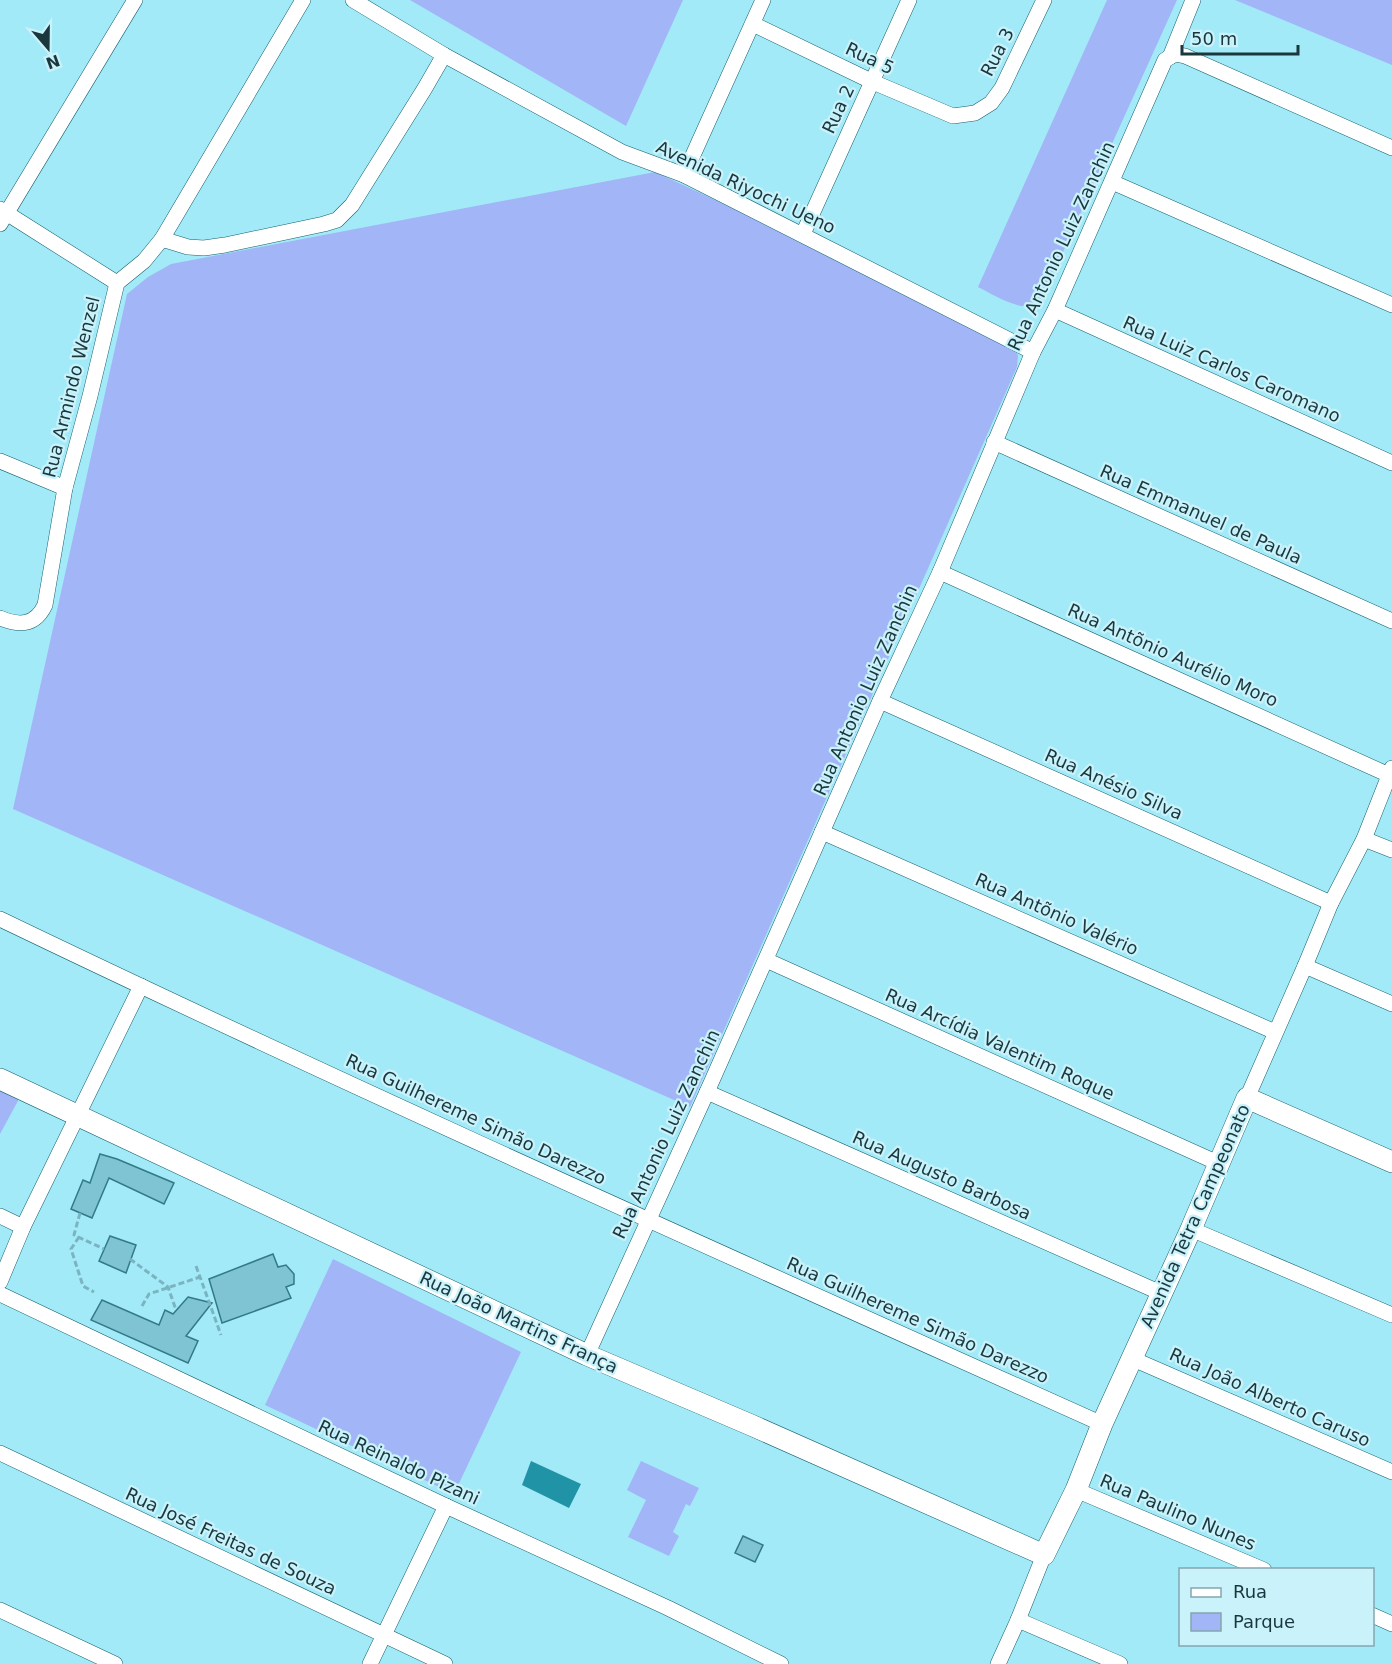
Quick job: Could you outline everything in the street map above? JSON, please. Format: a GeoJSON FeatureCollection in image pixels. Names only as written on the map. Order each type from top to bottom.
{"type":"FeatureCollection","features":[{"type":"Feature","properties":{"kind":"main road","name":"Rua João Martins França"},"geometry":{"type":"LineString","coordinates":[[0,1079],[587,1355],[752,1425],[1044,1555]]}},
{"type":"Feature","properties":{"kind":"main road","name":"Avenida Tetra Campeonato"},"geometry":{"type":"LineString","coordinates":[[1044,1555],[1076,1490],[1102,1424],[1191,1229],[1247,1098]]}},
{"type":"Feature","properties":{"kind":"main road"},"geometry":{"type":"LineString","coordinates":[[1247,1098],[1392,1162]]}},
{"type":"Feature","properties":{"kind":"street"},"geometry":{"type":"LineString","coordinates":[[117,283],[2,215],[135,0]]}},
{"type":"Feature","properties":{"kind":"street","name":"Rua Armindo Wenzel"},"geometry":{"type":"LineString","coordinates":[[0,618],[16,624],[25,623],[34,619],[44,609],[65,489],[117,283],[144,261],[162,239],[303,0]]}},
{"type":"Feature","properties":{"kind":"street","name":"Avenida Riyochi Ueno"},"geometry":{"type":"LineString","coordinates":[[353,0],[444,55],[622,152],[684,176],[1033,352]]}},
{"type":"Feature","properties":{"kind":"street"},"geometry":{"type":"LineString","coordinates":[[684,176],[764,0]]}},
{"type":"Feature","properties":{"kind":"street","name":"Rua 2"},"geometry":{"type":"LineString","coordinates":[[803,234],[909,0]]}},
{"type":"Feature","properties":{"kind":"street","name":"Rua 3"},"geometry":{"type":"LineString","coordinates":[[975,113],[991,103],[1002,88],[1044,0]]}},
{"type":"Feature","properties":{"kind":"street","name":"Rua Antonio Luiz Zanchin"},"geometry":{"type":"LineString","coordinates":[[587,1355],[707,1092],[880,700],[940,572],[1033,352],[1055,310],[1165,60],[1170,57],[1193,0]]}},
{"type":"Feature","properties":{"kind":"street","name":"Rua 5"},"geometry":{"type":"LineString","coordinates":[[753,24],[873,82],[954,116],[975,113]]}},
{"type":"Feature","properties":{"kind":"street"},"geometry":{"type":"LineString","coordinates":[[1170,57],[1175,54],[1185,56],[1392,148]]}},
{"type":"Feature","properties":{"kind":"street"},"geometry":{"type":"LineString","coordinates":[[162,239],[188,247],[214,246],[337,220],[352,205],[444,55]]}},
{"type":"Feature","properties":{"kind":"street"},"geometry":{"type":"LineString","coordinates":[[1112,182],[1392,305]]}},
{"type":"Feature","properties":{"kind":"street","name":"Rua Luiz Carlos Caromano"},"geometry":{"type":"LineString","coordinates":[[1055,310],[1392,463]]}},
{"type":"Feature","properties":{"kind":"street","name":"Rua Emmanuel de Paula"},"geometry":{"type":"LineString","coordinates":[[994,442],[1392,621]]}},
{"type":"Feature","properties":{"kind":"street"},"geometry":{"type":"LineString","coordinates":[[0,461],[65,489]]}},
{"type":"Feature","properties":{"kind":"street","name":"Rua Antõnio Aurélio Moro"},"geometry":{"type":"LineString","coordinates":[[940,572],[1390,771]]}},
{"type":"Feature","properties":{"kind":"street","name":"Rua Anésio Silva"},"geometry":{"type":"LineString","coordinates":[[880,700],[1331,903]]}},
{"type":"Feature","properties":{"kind":"street","name":"Avenida Tetra Campeonato"},"geometry":{"type":"LineString","coordinates":[[1247,1098],[1331,903],[1364,839],[1390,771]]}},
{"type":"Feature","properties":{"kind":"street","name":"Rua Antõnio Valério"},"geometry":{"type":"LineString","coordinates":[[822,832],[1275,1032]]}},
{"type":"Feature","properties":{"kind":"street"},"geometry":{"type":"LineString","coordinates":[[1364,839],[1392,850]]}},
{"type":"Feature","properties":{"kind":"street","name":"Rua Guilhereme Simão Darezzo"},"geometry":{"type":"LineString","coordinates":[[0,919],[648,1220],[1102,1424]]}},
{"type":"Feature","properties":{"kind":"street","name":"Rua Arcídia Valentim Roque"},"geometry":{"type":"LineString","coordinates":[[766,960],[1218,1163]]}},
{"type":"Feature","properties":{"kind":"street"},"geometry":{"type":"LineString","coordinates":[[1305,966],[1392,1004]]}},
{"type":"Feature","properties":{"kind":"street"},"geometry":{"type":"LineString","coordinates":[[0,1282],[23,1227],[141,986]]}},
{"type":"Feature","properties":{"kind":"street","name":"Rua Augusto Barbosa"},"geometry":{"type":"LineString","coordinates":[[707,1092],[1161,1293]]}},
{"type":"Feature","properties":{"kind":"street"},"geometry":{"type":"LineString","coordinates":[[0,1216],[23,1227]]}},
{"type":"Feature","properties":{"kind":"street"},"geometry":{"type":"LineString","coordinates":[[1191,1229],[1392,1315]]}},
{"type":"Feature","properties":{"kind":"street","name":"Rua Reinaldo Pizani"},"geometry":{"type":"LineString","coordinates":[[0,1294],[446,1506],[668,1608],[782,1664]]}},
{"type":"Feature","properties":{"kind":"street","name":"Rua João Alberto Caruso"},"geometry":{"type":"LineString","coordinates":[[1133,1359],[1392,1472]]}},
{"type":"Feature","properties":{"kind":"street","name":"Rua José Freitas de Souza"},"geometry":{"type":"LineString","coordinates":[[0,1453],[445,1664]]}},
{"type":"Feature","properties":{"kind":"street","name":"Rua Paulino Nunes"},"geometry":{"type":"LineString","coordinates":[[1076,1490],[1262,1568]]}},
{"type":"Feature","properties":{"kind":"street"},"geometry":{"type":"LineString","coordinates":[[370,1664],[446,1506]]}},
{"type":"Feature","properties":{"kind":"street","name":"Avenida Tetra Campeonato"},"geometry":{"type":"LineString","coordinates":[[998,1664],[1044,1555]]}},
{"type":"Feature","properties":{"kind":"street"},"geometry":{"type":"LineString","coordinates":[[0,1610],[115,1664]]}},
{"type":"Feature","properties":{"kind":"street"},"geometry":{"type":"LineString","coordinates":[[1374,1616],[1392,1624]]}},
{"type":"Feature","properties":{"kind":"street"},"geometry":{"type":"LineString","coordinates":[[1018,1620],[1120,1664]]}},
{"type":"Feature","properties":{"kind":"path"},"geometry":{"type":"LineString","coordinates":[[80,1214],[74,1235],[104,1248]]}},
{"type":"Feature","properties":{"kind":"path"},"geometry":{"type":"LineString","coordinates":[[79,1237],[70,1250],[83,1286],[94,1292]]}},
{"type":"Feature","properties":{"kind":"path"},"geometry":{"type":"LineString","coordinates":[[130,1259],[168,1287],[177,1310]]}},
{"type":"Feature","properties":{"kind":"path"},"geometry":{"type":"LineString","coordinates":[[196,1266],[221,1335]]}},
{"type":"Feature","properties":{"kind":"path"},"geometry":{"type":"LineString","coordinates":[[142,1306],[149,1294],[200,1277]]}},
{"type":"Feature","properties":{"kind":"green space"},"geometry":{"type":"Polygon","coordinates":[[[410,0],[683,0],[626,126],[410,0]]]}},
{"type":"Feature","properties":{"kind":"green space"},"geometry":{"type":"Polygon","coordinates":[[[1107,0],[1177,0],[1044,294],[1036,304],[1023,306],[1015,304],[978,287],[1107,0]]]}},
{"type":"Feature","properties":{"kind":"green space"},"geometry":{"type":"Polygon","coordinates":[[[1235,0],[1392,0],[1392,65],[1235,0]]]}},
{"type":"Feature","properties":{"kind":"green space"},"geometry":{"type":"Polygon","coordinates":[[[655,172],[1014,343],[1018,356],[1017,367],[690,1107],[13,809],[127,294],[148,277],[171,264],[655,172]]]}},
{"type":"Feature","properties":{"kind":"green space"},"geometry":{"type":"Polygon","coordinates":[[[0,1089],[19,1099],[0,1134],[0,1089]]]}},
{"type":"Feature","properties":{"kind":"green space"},"geometry":{"type":"Polygon","coordinates":[[[333,1259],[521,1352],[454,1494],[265,1405],[333,1259]]]}},
{"type":"Feature","properties":{"kind":"green space"},"geometry":{"type":"Polygon","coordinates":[[[641,1461],[699,1488],[690,1506],[686,1504],[673,1532],[679,1536],[669,1556],[628,1537],[646,1500],[627,1490],[641,1461]]]}},
{"type":"Feature","properties":{"kind":"shaded area"},"geometry":{"type":"Polygon","coordinates":[[[531,1461],[581,1484],[569,1508],[522,1485],[531,1461]]]}},
{"type":"Feature","properties":{"kind":"building"},"geometry":{"type":"Polygon","coordinates":[[[100,1154],[174,1183],[164,1204],[109,1178],[92,1218],[71,1209],[83,1180],[90,1183],[100,1154]]]}},
{"type":"Feature","properties":{"kind":"building"},"geometry":{"type":"Polygon","coordinates":[[[110,1236],[136,1245],[126,1273],[99,1261],[110,1236]]]}},
{"type":"Feature","properties":{"kind":"building"},"geometry":{"type":"Polygon","coordinates":[[[273,1254],[278,1267],[286,1265],[294,1274],[294,1284],[286,1287],[291,1298],[222,1323],[209,1279],[273,1254]]]}},
{"type":"Feature","properties":{"kind":"building"},"geometry":{"type":"Polygon","coordinates":[[[188,1297],[212,1303],[186,1336],[198,1341],[188,1363],[91,1320],[102,1300],[159,1325],[165,1310],[173,1314],[188,1297]]]}},
{"type":"Feature","properties":{"kind":"building"},"geometry":{"type":"Polygon","coordinates":[[[743,1536],[763,1545],[755,1562],[735,1553],[743,1536]]]}}]}
